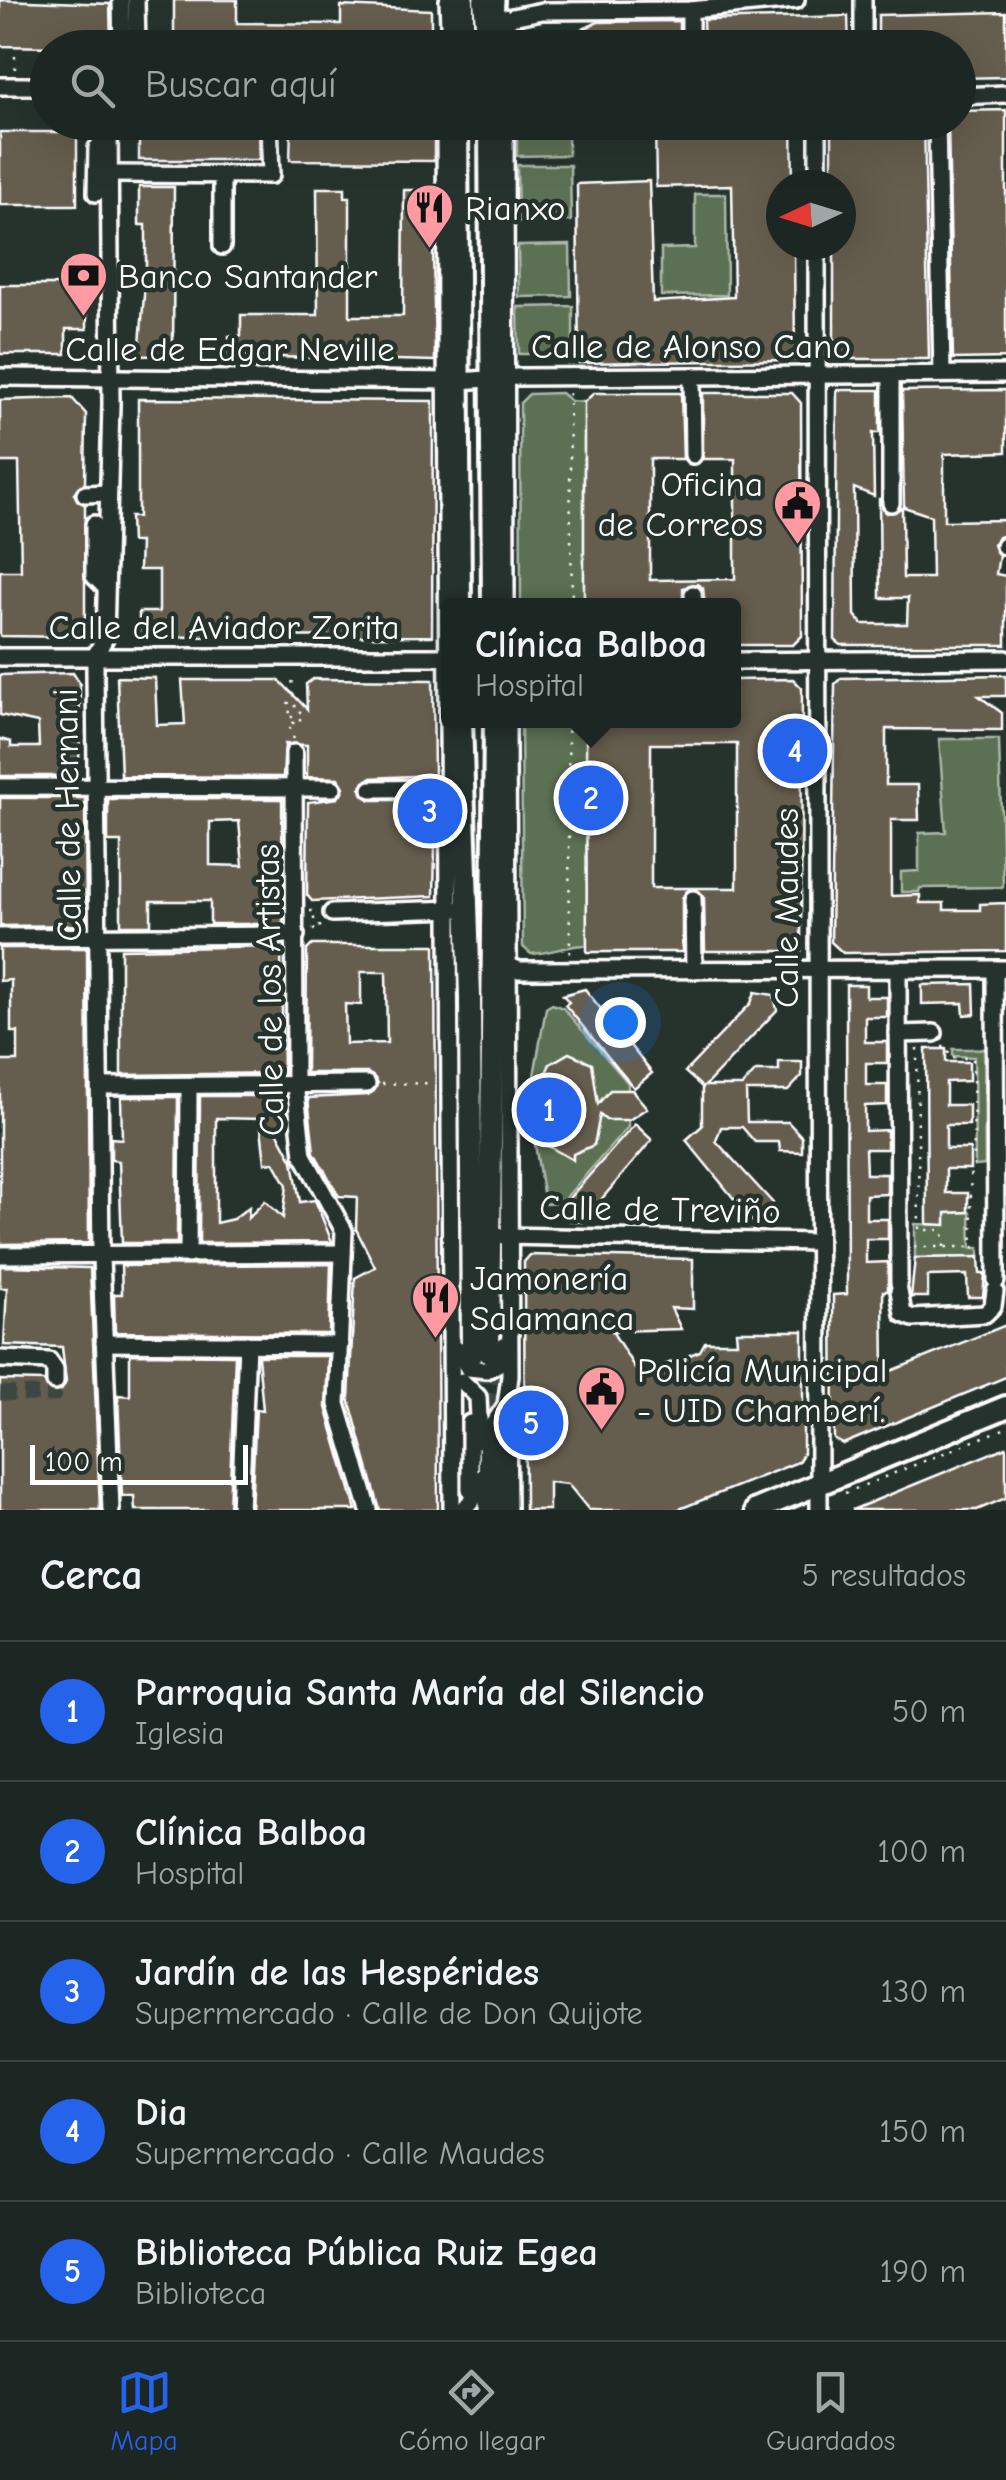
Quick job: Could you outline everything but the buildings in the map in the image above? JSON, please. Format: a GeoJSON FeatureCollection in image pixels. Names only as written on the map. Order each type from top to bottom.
{"type":"FeatureCollection","features":[{"type":"Feature","properties":{"kind":"main road"},"geometry":{"type":"LineString","coordinates":[[484,0],[493,30]]}},
{"type":"Feature","properties":{"kind":"main road"},"geometry":{"type":"LineString","coordinates":[[450,2],[458,30]]}},
{"type":"Feature","properties":{"kind":"main road"},"geometry":{"type":"LineString","coordinates":[[457,140],[452,381],[460,598]]}},
{"type":"Feature","properties":{"kind":"main road"},"geometry":{"type":"LineString","coordinates":[[491,140],[498,377],[493,598]]}},
{"type":"Feature","properties":{"kind":"main road"},"geometry":{"type":"LineString","coordinates":[[460,728],[455,788],[464,839],[480,1351]]}},
{"type":"Feature","properties":{"kind":"main road"},"geometry":{"type":"LineString","coordinates":[[480,1351],[495,728]]}},
{"type":"Feature","properties":{"kind":"main road"},"geometry":{"type":"LineString","coordinates":[[756,1510],[819,1499],[1006,1406]]}},
{"type":"Feature","properties":{"kind":"street"},"geometry":{"type":"LineString","coordinates":[[121,0],[122,30]]}},
{"type":"Feature","properties":{"kind":"street"},"geometry":{"type":"LineString","coordinates":[[136,0],[137,30]]}},
{"type":"Feature","properties":{"kind":"street"},"geometry":{"type":"LineString","coordinates":[[495,30],[496,0]]}},
{"type":"Feature","properties":{"kind":"street"},"geometry":{"type":"LineString","coordinates":[[497,30],[504,0]]}},
{"type":"Feature","properties":{"kind":"street"},"geometry":{"type":"LineString","coordinates":[[508,30],[542,11],[690,10],[796,0]]}},
{"type":"Feature","properties":{"kind":"street"},"geometry":{"type":"LineString","coordinates":[[863,0],[864,30]]}},
{"type":"Feature","properties":{"kind":"street"},"geometry":{"type":"LineString","coordinates":[[450,2],[450,30]]}},
{"type":"Feature","properties":{"kind":"street"},"geometry":{"type":"LineString","coordinates":[[690,10],[690,30]]}},
{"type":"Feature","properties":{"kind":"street"},"geometry":{"type":"LineString","coordinates":[[0,86],[30,86]]}},
{"type":"Feature","properties":{"kind":"street"},"geometry":{"type":"LineString","coordinates":[[976,95],[1006,94]]}},
{"type":"Feature","properties":{"kind":"street"},"geometry":{"type":"LineString","coordinates":[[96,193],[97,148],[102,140]]}},
{"type":"Feature","properties":{"kind":"street","name":"Calle de Hernani"},"geometry":{"type":"LineString","coordinates":[[109,140],[106,588],[104,638],[95,656],[102,1256],[111,1510]]}},
{"type":"Feature","properties":{"kind":"street"},"geometry":{"type":"LineString","coordinates":[[110,174],[271,176],[270,140]]}},
{"type":"Feature","properties":{"kind":"street"},"geometry":{"type":"LineString","coordinates":[[445,140],[452,381],[449,598]]}},
{"type":"Feature","properties":{"kind":"street"},"geometry":{"type":"LineString","coordinates":[[504,140],[498,377],[506,598]]}},
{"type":"Feature","properties":{"kind":"street"},"geometry":{"type":"LineString","coordinates":[[818,140],[818,170]]}},
{"type":"Feature","properties":{"kind":"street"},"geometry":{"type":"LineString","coordinates":[[937,140],[942,374]]}},
{"type":"Feature","properties":{"kind":"street"},"geometry":{"type":"LineString","coordinates":[[222,175],[222,246]]}},
{"type":"Feature","properties":{"kind":"street","name":"Calle Maudes"},"geometry":{"type":"LineString","coordinates":[[817,260],[819,1499]]}},
{"type":"Feature","properties":{"kind":"street","name":"Calle de Alonso Cano"},"geometry":{"type":"LineString","coordinates":[[452,381],[663,369],[692,376],[1006,374]]}},
{"type":"Feature","properties":{"kind":"street","name":"Calle de Alonso Cano"},"geometry":{"type":"LineString","coordinates":[[890,374],[891,503]]}},
{"type":"Feature","properties":{"kind":"street"},"geometry":{"type":"LineString","coordinates":[[692,376],[694,455]]}},
{"type":"Feature","properties":{"kind":"street","name":"Calle de Edgar Neville"},"geometry":{"type":"LineString","coordinates":[[0,377],[452,381]]}},
{"type":"Feature","properties":{"kind":"street"},"geometry":{"type":"LineString","coordinates":[[85,494],[108,493]]}},
{"type":"Feature","properties":{"kind":"street"},"geometry":{"type":"LineString","coordinates":[[94,524],[94,576],[106,588]]}},
{"type":"Feature","properties":{"kind":"street","name":"Calle del Aviador Zorita"},"geometry":{"type":"LineString","coordinates":[[0,656],[441,658]]}},
{"type":"Feature","properties":{"kind":"street"},"geometry":{"type":"LineString","coordinates":[[741,661],[1006,659]]}},
{"type":"Feature","properties":{"kind":"street"},"geometry":{"type":"LineString","coordinates":[[452,728],[455,788],[452,1510]]}},
{"type":"Feature","properties":{"kind":"street"},"geometry":{"type":"LineString","coordinates":[[507,728],[508,1510]]}},
{"type":"Feature","properties":{"kind":"street","name":"Calle de los Artistas"},"geometry":{"type":"LineString","coordinates":[[294,754],[295,1084],[303,1155],[343,1228],[337,1404],[368,1510]]}},
{"type":"Feature","properties":{"kind":"street"},"geometry":{"type":"LineString","coordinates":[[0,787],[333,788]]}},
{"type":"Feature","properties":{"kind":"street"},"geometry":{"type":"LineString","coordinates":[[371,788],[455,788]]}},
{"type":"Feature","properties":{"kind":"street"},"geometry":{"type":"LineString","coordinates":[[464,839],[452,909],[480,1351],[507,1400]]}},
{"type":"Feature","properties":{"kind":"street"},"geometry":{"type":"LineString","coordinates":[[494,840],[505,965]]}},
{"type":"Feature","properties":{"kind":"street"},"geometry":{"type":"LineString","coordinates":[[693,899],[694,970]]}},
{"type":"Feature","properties":{"kind":"street"},"geometry":{"type":"LineString","coordinates":[[332,912],[452,909]]}},
{"type":"Feature","properties":{"kind":"street"},"geometry":{"type":"LineString","coordinates":[[0,937],[296,935]]}},
{"type":"Feature","properties":{"kind":"street"},"geometry":{"type":"LineString","coordinates":[[505,965],[694,970],[816,970],[898,969],[1001,969],[995,1286],[992,1308],[982,1315],[913,1318],[903,1314],[899,1287],[898,969]]}},
{"type":"Feature","properties":{"kind":"street"},"geometry":{"type":"LineString","coordinates":[[898,1034],[933,1033]]}},
{"type":"Feature","properties":{"kind":"street"},"geometry":{"type":"LineString","coordinates":[[100,1086],[375,1084]]}},
{"type":"Feature","properties":{"kind":"street"},"geometry":{"type":"LineString","coordinates":[[188,1255],[189,1088]]}},
{"type":"Feature","properties":{"kind":"street"},"geometry":{"type":"LineString","coordinates":[[462,1510],[476,1496],[481,1481],[478,1397],[462,1381],[480,1351],[506,1236]]}},
{"type":"Feature","properties":{"kind":"street","name":"Calle de Treviño"},"geometry":{"type":"LineString","coordinates":[[506,1236],[816,1242]]}},
{"type":"Feature","properties":{"kind":"street"},"geometry":{"type":"LineString","coordinates":[[0,1255],[343,1252]]}},
{"type":"Feature","properties":{"kind":"street"},"geometry":{"type":"LineString","coordinates":[[104,1343],[340,1345]]}},
{"type":"Feature","properties":{"kind":"street"},"geometry":{"type":"LineString","coordinates":[[240,1510],[247,1344]]}},
{"type":"Feature","properties":{"kind":"street"},"geometry":{"type":"LineString","coordinates":[[0,1359],[49,1361],[56,1370],[55,1382]]}},
{"type":"Feature","properties":{"kind":"street"},"geometry":{"type":"LineString","coordinates":[[470,1398],[470,1489]]}},
{"type":"Feature","properties":{"kind":"street"},"geometry":{"type":"LineString","coordinates":[[487,1510],[486,1435],[507,1400]]}},
{"type":"Feature","properties":{"kind":"street"},"geometry":{"type":"LineString","coordinates":[[496,1438],[498,1510]]}},
{"type":"Feature","properties":{"kind":"path"},"geometry":{"type":"LineString","coordinates":[[570,390],[572,598]]}},
{"type":"Feature","properties":{"kind":"path"},"geometry":{"type":"LineString","coordinates":[[288,726],[300,723],[300,718],[288,717],[288,712],[300,712],[300,706],[288,706],[287,701],[295,657]]}},
{"type":"Feature","properties":{"kind":"path"},"geometry":{"type":"LineString","coordinates":[[568,728],[570,956]]}},
{"type":"Feature","properties":{"kind":"path"},"geometry":{"type":"LineString","coordinates":[[296,935],[309,933],[308,911],[314,911],[314,930],[320,930],[319,912],[332,912]]}},
{"type":"Feature","properties":{"kind":"path"},"geometry":{"type":"LineString","coordinates":[[933,1033],[926,1047],[948,1047],[948,1058],[973,1058],[973,1246]]}},
{"type":"Feature","properties":{"kind":"path"},"geometry":{"type":"LineString","coordinates":[[933,1033],[918,1230],[944,1230],[944,1247]]}},
{"type":"Feature","properties":{"kind":"path"},"geometry":{"type":"LineString","coordinates":[[375,1084],[435,1084]]}},
{"type":"Feature","properties":{"kind":"path"},"geometry":{"type":"LineString","coordinates":[[913,1222],[913,1247],[981,1248]]}},
{"type":"Feature","properties":{"kind":"path"},"geometry":{"type":"LineString","coordinates":[[819,1499],[1006,1428]]}},
{"type":"Feature","properties":{"kind":"green space"},"geometry":{"type":"Polygon","coordinates":[[[517,140],[568,140],[568,155],[517,156],[517,140]]]}},
{"type":"Feature","properties":{"kind":"green space"},"geometry":{"type":"Polygon","coordinates":[[[517,165],[570,165],[571,221],[518,222],[517,165]]]}},
{"type":"Feature","properties":{"kind":"green space"},"geometry":{"type":"Polygon","coordinates":[[[695,194],[726,194],[727,295],[661,296],[661,249],[695,248],[695,194]]]}},
{"type":"Feature","properties":{"kind":"green space"},"geometry":{"type":"Polygon","coordinates":[[[570,245],[571,296],[519,297],[518,246],[570,245]]]}},
{"type":"Feature","properties":{"kind":"green space"},"geometry":{"type":"Polygon","coordinates":[[[573,306],[573,354],[519,354],[518,307],[573,306]]]}},
{"type":"Feature","properties":{"kind":"green space"},"geometry":{"type":"Polygon","coordinates":[[[561,393],[571,401],[584,402],[584,598],[521,598],[520,403],[529,394],[561,393]]]}},
{"type":"Feature","properties":{"kind":"green space"},"geometry":{"type":"Polygon","coordinates":[[[521,728],[586,728],[587,945],[531,954],[523,947],[521,728]]]}},
{"type":"Feature","properties":{"kind":"green space"},"geometry":{"type":"Polygon","coordinates":[[[939,739],[999,739],[1003,887],[920,888],[919,892],[901,892],[901,872],[919,871],[919,833],[946,832],[939,739]]]}},
{"type":"Feature","properties":{"kind":"green space"},"geometry":{"type":"Polygon","coordinates":[[[552,1004],[563,1008],[628,1083],[628,1127],[561,1203],[545,1204],[531,1121],[532,1087],[546,1008],[552,1004]]]}},
{"type":"Feature","properties":{"kind":"green space"},"geometry":{"type":"Polygon","coordinates":[[[953,1049],[984,1049],[985,1165],[975,1166],[974,1057],[953,1056],[953,1049]]]}},
{"type":"Feature","properties":{"kind":"green space"},"geometry":{"type":"Polygon","coordinates":[[[970,1212],[971,1248],[979,1248],[979,1257],[915,1258],[915,1224],[946,1225],[946,1213],[970,1212]]]}},
{"type":"Feature","properties":{"kind":"tunnel"},"geometry":{"type":"LineString","coordinates":[[489,1353],[489,1443]]}},
{"type":"Feature","properties":{"kind":"tunnel"},"geometry":{"type":"LineString","coordinates":[[0,1393],[54,1395],[55,1382]]}},
{"type":"Feature","properties":{"kind":"place","name":"Rianxo"},"geometry":{"type":"Point","coordinates":[430,250]}},
{"type":"Feature","properties":{"kind":"place","name":"Banco Santander"},"geometry":{"type":"Point","coordinates":[83,318]}},
{"type":"Feature","properties":{"kind":"place","name":"Oficina de Correos"},"geometry":{"type":"Point","coordinates":[798,546]}},
{"type":"Feature","properties":{"kind":"place","name":"Dia"},"geometry":{"type":"Point","coordinates":[795,751]}},
{"type":"Feature","properties":{"kind":"place","name":"Clínica Balboa"},"geometry":{"type":"Point","coordinates":[591,798]}},
{"type":"Feature","properties":{"kind":"place","name":"Jardín de las Hespérides"},"geometry":{"type":"Point","coordinates":[430,811]}},
{"type":"Feature","properties":{"kind":"place","name":"Parroquia Santa María del Silencio"},"geometry":{"type":"Point","coordinates":[549,1110]}},
{"type":"Feature","properties":{"kind":"place","name":"Jamonería Salamanca"},"geometry":{"type":"Point","coordinates":[435,1340]}},
{"type":"Feature","properties":{"kind":"place","name":"Biblioteca Pública Ruiz Egea"},"geometry":{"type":"Point","coordinates":[531,1423]}},
{"type":"Feature","properties":{"kind":"place","name":"Policía Municipal - UID Chamberí."},"geometry":{"type":"Point","coordinates":[602,1432]}}]}
